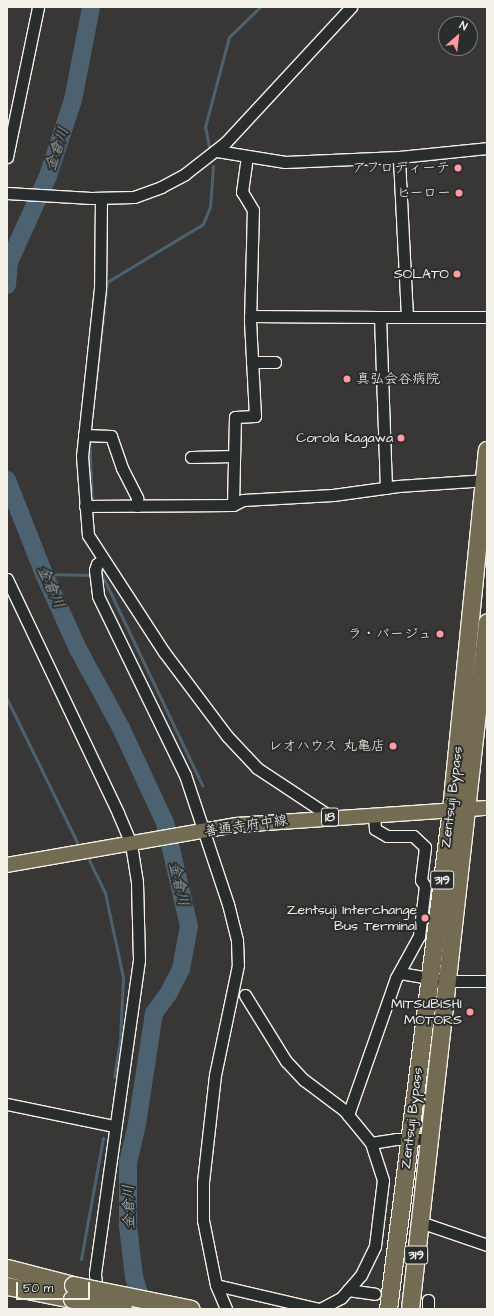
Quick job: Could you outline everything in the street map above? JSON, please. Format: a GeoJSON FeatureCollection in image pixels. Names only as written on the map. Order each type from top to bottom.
{"type":"FeatureCollection","features":[{"type":"Feature","properties":{"kind":"highway","name":"Zentsuji Bypass"},"geometry":{"type":"LineString","coordinates":[[410,1309],[447,981],[459,809],[486,480],[487,450]]}},
{"type":"Feature","properties":{"kind":"highway","name":"Zentsuji Bypass"},"geometry":{"type":"LineString","coordinates":[[388,1309],[430,979],[459,809],[487,622]]}},
{"type":"Feature","properties":{"kind":"highway"},"geometry":{"type":"LineString","coordinates":[[7,1268],[123,1309]]}},
{"type":"Feature","properties":{"kind":"highway"},"geometry":{"type":"LineString","coordinates":[[7,1286],[73,1292],[191,1309]]}},
{"type":"Feature","properties":{"kind":"main road","name":"善通寺府中線"},"geometry":{"type":"LineString","coordinates":[[7,865],[271,821],[487,808]]}},
{"type":"Feature","properties":{"kind":"street"},"geometry":{"type":"LineString","coordinates":[[7,156],[38,7]]}},
{"type":"Feature","properties":{"kind":"street"},"geometry":{"type":"LineString","coordinates":[[7,193],[101,198],[134,197],[161,187],[185,174],[217,151],[350,7]]}},
{"type":"Feature","properties":{"kind":"street"},"geometry":{"type":"LineString","coordinates":[[217,151],[285,162],[400,157],[487,148]]}},
{"type":"Feature","properties":{"kind":"street"},"geometry":{"type":"LineString","coordinates":[[233,505],[235,416],[255,416],[250,316],[253,210],[242,192],[247,156]]}},
{"type":"Feature","properties":{"kind":"street"},"geometry":{"type":"LineString","coordinates":[[400,157],[407,317]]}},
{"type":"Feature","properties":{"kind":"street"},"geometry":{"type":"LineString","coordinates":[[101,198],[100,288],[88,435],[82,456],[88,535],[103,559],[137,606],[164,652],[227,736],[257,768],[331,817]]}},
{"type":"Feature","properties":{"kind":"street"},"geometry":{"type":"LineString","coordinates":[[250,316],[487,317]]}},
{"type":"Feature","properties":{"kind":"street"},"geometry":{"type":"LineString","coordinates":[[380,317],[386,488]]}},
{"type":"Feature","properties":{"kind":"street"},"geometry":{"type":"LineString","coordinates":[[252,362],[275,362]]}},
{"type":"Feature","properties":{"kind":"street"},"geometry":{"type":"LineString","coordinates":[[88,435],[111,436],[122,468],[137,498],[137,506]]}},
{"type":"Feature","properties":{"kind":"street"},"geometry":{"type":"LineString","coordinates":[[191,457],[234,456]]}},
{"type":"Feature","properties":{"kind":"street"},"geometry":{"type":"LineString","coordinates":[[85,506],[233,505],[243,500],[333,495],[386,488],[486,480]]}},
{"type":"Feature","properties":{"kind":"street"},"geometry":{"type":"LineString","coordinates":[[103,559],[97,564],[96,574],[98,596],[185,775],[198,832],[228,904],[237,940],[238,964],[215,1075],[203,1182],[203,1220],[216,1285],[226,1309]]}},
{"type":"Feature","properties":{"kind":"street"},"geometry":{"type":"LineString","coordinates":[[7,580],[100,774],[135,843],[139,960],[114,1126],[95,1274],[98,1309]]}},
{"type":"Feature","properties":{"kind":"street"},"geometry":{"type":"LineString","coordinates":[[348,1115],[400,973],[419,936],[425,886],[421,880],[425,847],[412,836],[387,836],[375,829],[374,814]]}},
{"type":"Feature","properties":{"kind":"street"},"geometry":{"type":"LineString","coordinates":[[400,973],[447,981],[487,981]]}},
{"type":"Feature","properties":{"kind":"street"},"geometry":{"type":"LineString","coordinates":[[216,1285],[319,1309],[342,1298],[361,1275],[375,1246],[384,1180],[371,1143],[348,1115],[304,1080],[286,1061],[245,995]]}},
{"type":"Feature","properties":{"kind":"street"},"geometry":{"type":"LineString","coordinates":[[7,1104],[114,1126]]}},
{"type":"Feature","properties":{"kind":"street"},"geometry":{"type":"LineString","coordinates":[[371,1143],[409,1139],[429,1140]]}},
{"type":"Feature","properties":{"kind":"street"},"geometry":{"type":"LineString","coordinates":[[420,1222],[487,1245]]}},
{"type":"Feature","properties":{"kind":"street"},"geometry":{"type":"LineString","coordinates":[[348,1290],[375,1294]]}},
{"type":"Feature","properties":{"kind":"waterway","name":"金倉川"},"geometry":{"type":"LineString","coordinates":[[7,285],[9,262],[48,176],[73,100],[91,7]]}},
{"type":"Feature","properties":{"kind":"waterway"},"geometry":{"type":"LineString","coordinates":[[210,152],[205,127],[229,37],[260,7]]}},
{"type":"Feature","properties":{"kind":"waterway"},"geometry":{"type":"LineString","coordinates":[[95,390],[107,282],[203,224],[210,207],[213,166]]}},
{"type":"Feature","properties":{"kind":"waterway"},"geometry":{"type":"LineString","coordinates":[[89,437],[92,502]]}},
{"type":"Feature","properties":{"kind":"waterway","name":"金倉川"},"geometry":{"type":"LineString","coordinates":[[7,480],[44,574],[78,649],[121,728],[165,823],[189,926],[181,969],[168,994],[154,1013],[137,1124],[128,1162],[128,1226],[134,1277],[144,1309]]}},
{"type":"Feature","properties":{"kind":"waterway"},"geometry":{"type":"LineString","coordinates":[[44,574],[93,575]]}},
{"type":"Feature","properties":{"kind":"waterway"},"geometry":{"type":"LineString","coordinates":[[99,575],[102,575],[202,785]]}},
{"type":"Feature","properties":{"kind":"waterway"},"geometry":{"type":"LineString","coordinates":[[7,699],[77,842]]}},
{"type":"Feature","properties":{"kind":"waterway"},"geometry":{"type":"LineString","coordinates":[[89,860],[105,893],[123,977],[120,1040],[114,1077]]}},
{"type":"Feature","properties":{"kind":"waterway"},"geometry":{"type":"LineString","coordinates":[[81,1259],[103,1138]]}},
{"type":"Feature","properties":{"kind":"tunnel"},"geometry":{"type":"LineString","coordinates":[[375,1294],[428,1300]]}},
{"type":"Feature","properties":{"kind":"place","name":"アフロディーテ"},"geometry":{"type":"Point","coordinates":[458,168]}},
{"type":"Feature","properties":{"kind":"place","name":"ヒーロー"},"geometry":{"type":"Point","coordinates":[459,193]}},
{"type":"Feature","properties":{"kind":"place","name":"SOLATO"},"geometry":{"type":"Point","coordinates":[457,274]}},
{"type":"Feature","properties":{"kind":"place","name":"真弘会谷病院"},"geometry":{"type":"Point","coordinates":[347,379]}},
{"type":"Feature","properties":{"kind":"place","name":"Corola Kagawa"},"geometry":{"type":"Point","coordinates":[401,438]}},
{"type":"Feature","properties":{"kind":"place","name":"ラ・パージュ"},"geometry":{"type":"Point","coordinates":[440,634]}},
{"type":"Feature","properties":{"kind":"place","name":"レオハウス 丸亀店"},"geometry":{"type":"Point","coordinates":[393,746]}},
{"type":"Feature","properties":{"kind":"place","name":"Zentsuji Interchange Bus Terminal"},"geometry":{"type":"Point","coordinates":[425,918]}},
{"type":"Feature","properties":{"kind":"place","name":"MITSUBISHI MOTORS"},"geometry":{"type":"Point","coordinates":[470,1012]}}]}
